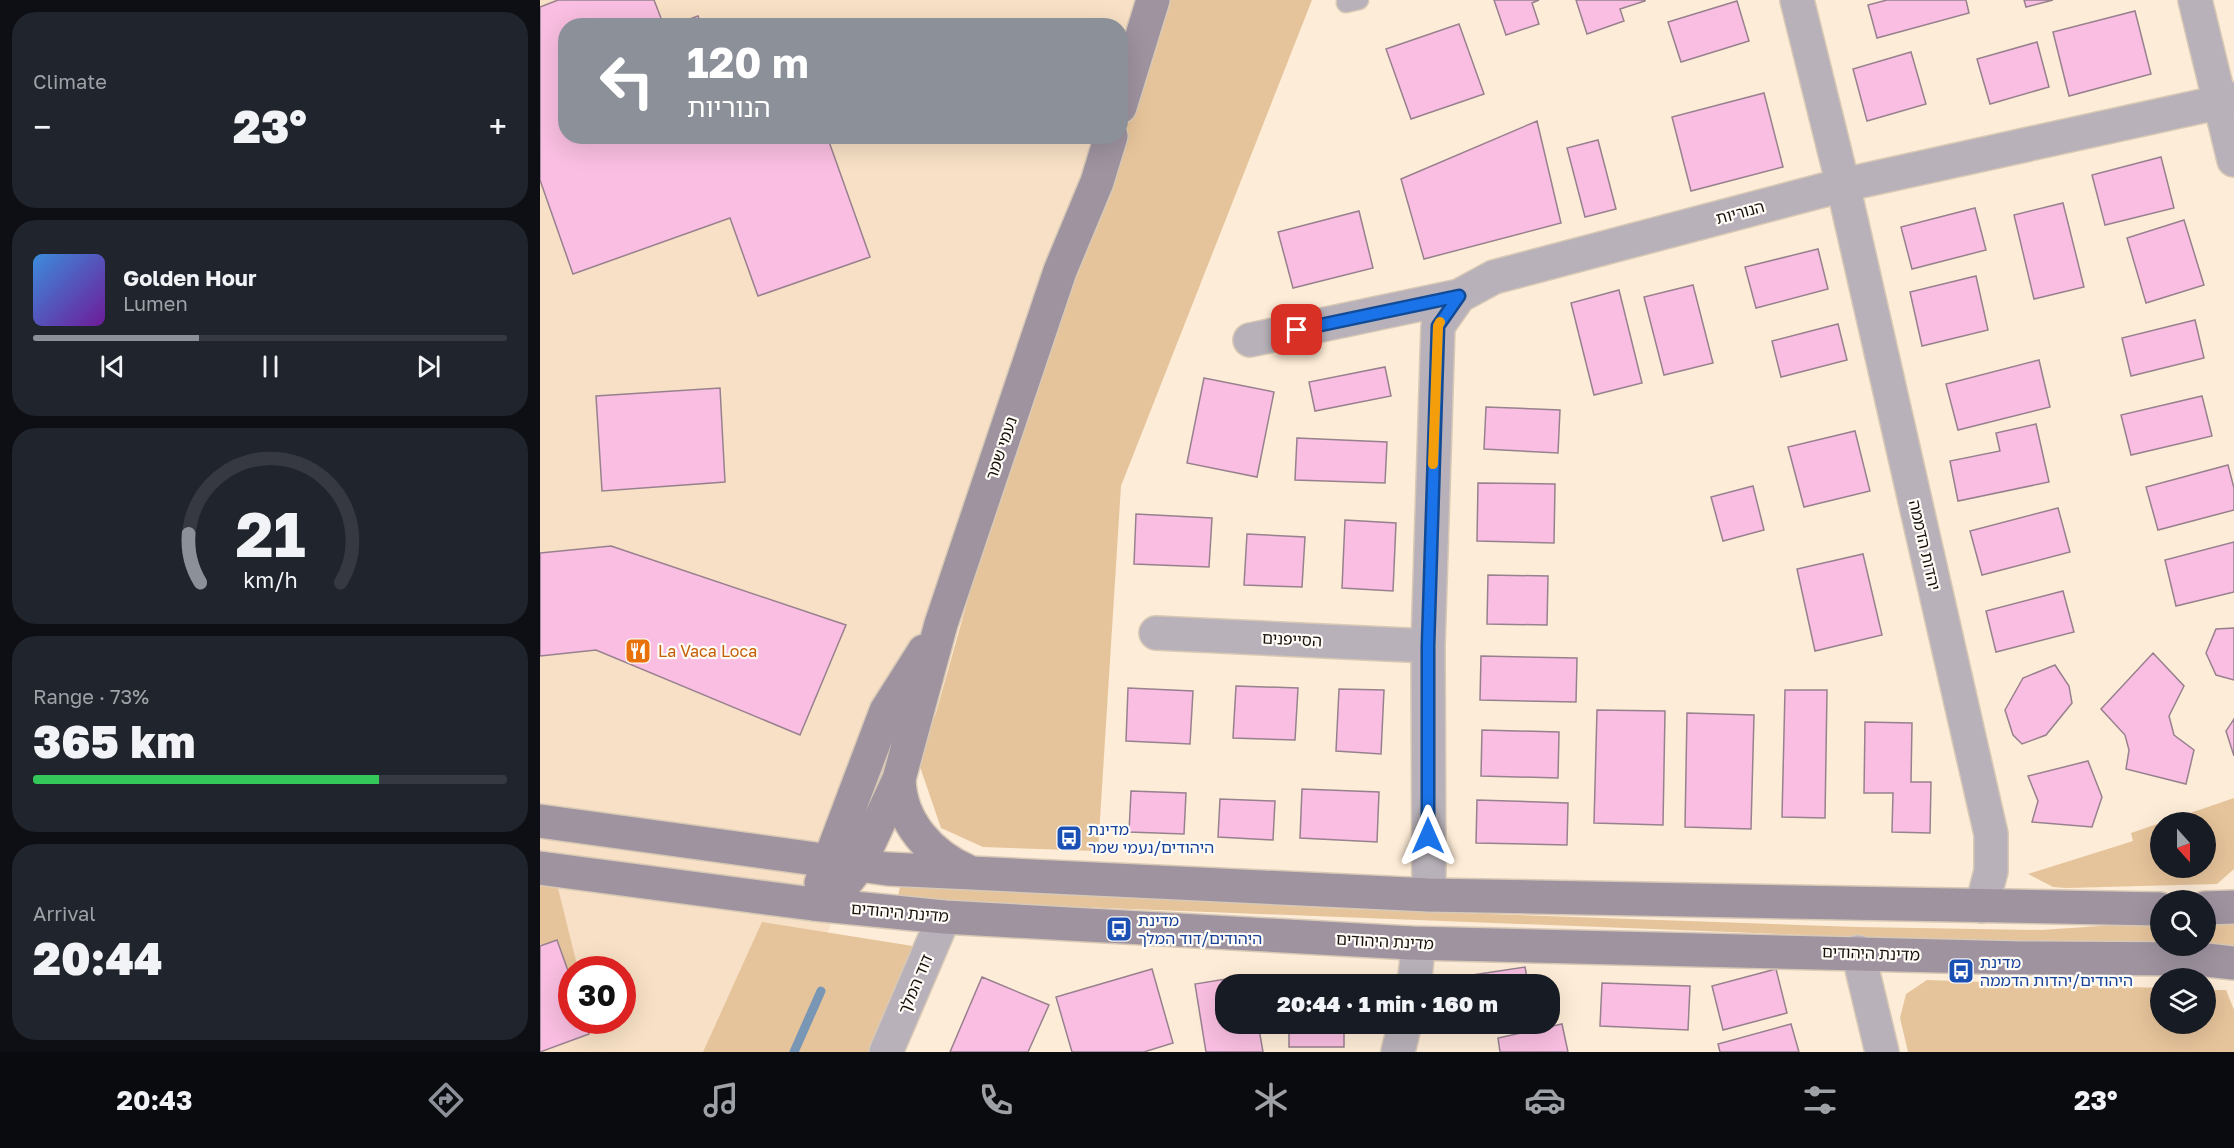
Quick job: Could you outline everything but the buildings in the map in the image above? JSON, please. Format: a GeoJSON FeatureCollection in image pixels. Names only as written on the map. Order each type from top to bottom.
{"type":"FeatureCollection","features":[{"type":"Feature","properties":{"kind":"street"},"geometry":{"type":"LineString","coordinates":[[1128,29],[1137,0]]}},
{"type":"Feature","properties":{"kind":"street"},"geometry":{"type":"LineString","coordinates":[[1128,82],[1154,0]]}},
{"type":"Feature","properties":{"kind":"street","name":"יהדות הדממה"},"geometry":{"type":"LineString","coordinates":[[1797,0],[1843,185],[1991,834],[1992,871],[1982,906]]}},
{"type":"Feature","properties":{"kind":"street"},"geometry":{"type":"LineString","coordinates":[[2194,0],[2227,100],[2234,160]]}},
{"type":"Feature","properties":{"kind":"street","name":"הנוריות"},"geometry":{"type":"LineString","coordinates":[[1250,340],[1459,296],[1494,276],[1843,185],[2227,100]]}},
{"type":"Feature","properties":{"kind":"street","name":"נעמי שמר"},"geometry":{"type":"LineString","coordinates":[[820,904],[899,779],[941,624],[1060,271],[1094,144]]}},
{"type":"Feature","properties":{"kind":"street","name":"נעמי שמר"},"geometry":{"type":"LineString","coordinates":[[1060,271],[1097,182],[1109,144]]}},
{"type":"Feature","properties":{"kind":"street"},"geometry":{"type":"LineString","coordinates":[[1429,895],[1428,646],[1438,326],[1459,296]]}},
{"type":"Feature","properties":{"kind":"street","name":"נעמי שמר"},"geometry":{"type":"LineString","coordinates":[[843,865],[848,808],[886,711],[941,624]]}},
{"type":"Feature","properties":{"kind":"street","name":"הסייפנים"},"geometry":{"type":"LineString","coordinates":[[1156,633],[1428,646]]}},
{"type":"Feature","properties":{"kind":"street"},"geometry":{"type":"LineString","coordinates":[[899,779],[900,799],[904,812],[921,838],[957,866],[971,872]]}},
{"type":"Feature","properties":{"kind":"street"},"geometry":{"type":"LineString","coordinates":[[785,857],[822,835],[848,808]]}},
{"type":"Feature","properties":{"kind":"street"},"geometry":{"type":"LineString","coordinates":[[540,821],[843,865],[971,872],[1429,895],[2150,909]]}},
{"type":"Feature","properties":{"kind":"street","name":"מדינת היהודים"},"geometry":{"type":"LineString","coordinates":[[540,868],[820,904],[944,917],[1411,943],[1858,952],[2020,958],[2198,959],[2234,963]]}},
{"type":"Feature","properties":{"kind":"street"},"geometry":{"type":"LineString","coordinates":[[2216,908],[2234,907]]}},
{"type":"Feature","properties":{"kind":"street","name":"דוד המלך"},"geometry":{"type":"LineString","coordinates":[[886,1052],[944,917]]}},
{"type":"Feature","properties":{"kind":"street"},"geometry":{"type":"LineString","coordinates":[[1411,943],[1417,959],[1415,974]]}},
{"type":"Feature","properties":{"kind":"street"},"geometry":{"type":"LineString","coordinates":[[1858,952],[1882,1052]]}},
{"type":"Feature","properties":{"kind":"street"},"geometry":{"type":"LineString","coordinates":[[1398,1052],[1402,1034]]}},
{"type":"Feature","properties":{"kind":"shaded area"},"geometry":{"type":"Polygon","coordinates":[[[540,0],[1153,0],[1128,84],[1128,18],[558,18],[558,144],[1109,144],[858,867],[771,1052],[540,1052],[540,0]]]}},
{"type":"Feature","properties":{"kind":"shaded area"},"geometry":{"type":"Polygon","coordinates":[[[1158,0],[1312,0],[1121,486],[1098,851],[983,847],[941,828],[917,758],[936,713],[1060,271],[1114,170],[1121,144],[1128,144],[1128,116],[1158,0]]]}},
{"type":"Feature","properties":{"kind":"shaded area"},"geometry":{"type":"Polygon","coordinates":[[[2234,798],[2234,869],[2217,884],[2066,888],[2053,887],[2028,874],[2133,841],[2131,833],[2150,826],[2150,878],[2216,878],[2216,812],[2193,812],[2234,798]]]}},
{"type":"Feature","properties":{"kind":"shaded area"},"geometry":{"type":"Polygon","coordinates":[[[540,879],[556,880],[575,956],[558,956],[558,964],[540,944],[540,879]]]}},
{"type":"Feature","properties":{"kind":"shaded area"},"geometry":{"type":"Polygon","coordinates":[[[901,883],[1348,909],[1857,927],[2041,930],[2150,923],[2150,945],[1859,937],[897,900],[901,883]]]}},
{"type":"Feature","properties":{"kind":"shaded area"},"geometry":{"type":"Polygon","coordinates":[[[2234,917],[2234,952],[2216,950],[2216,918],[2234,917]]]}},
{"type":"Feature","properties":{"kind":"shaded area"},"geometry":{"type":"Polygon","coordinates":[[[762,922],[919,947],[871,1052],[703,1052],[762,922]]]}},
{"type":"Feature","properties":{"kind":"shaded area"},"geometry":{"type":"Polygon","coordinates":[[[1927,980],[2150,988],[2150,1034],[2216,1034],[2216,990],[2226,990],[2234,1010],[2234,1052],[1908,1052],[1900,1018],[1906,994],[1927,980]]]}},
{"type":"Feature","properties":{"kind":"waterway"},"geometry":{"type":"LineString","coordinates":[[794,1052],[821,991]]}},
{"type":"Feature","properties":{"kind":"slow traffic"},"geometry":{"type":"LineString","coordinates":[[1433,464],[1438,326],[1440,322]]}},
{"type":"Feature","properties":{"kind":"place","name":"La Vaca Loca"},"geometry":{"type":"Point","coordinates":[638,651]}},
{"type":"Feature","properties":{"kind":"place","name":"מדינת היהודים/נעמי שמר"},"geometry":{"type":"Point","coordinates":[1069,838]}},
{"type":"Feature","properties":{"kind":"place","name":"מדינת היהודים/דוד המלך"},"geometry":{"type":"Point","coordinates":[1119,929]}},
{"type":"Feature","properties":{"kind":"place","name":"מדינת היהודים/יהדות הדממה"},"geometry":{"type":"Point","coordinates":[1961,971]}},
{"type":"Feature","properties":{"kind":"route"},"geometry":{"type":"LineString","coordinates":[[1297,330],[1459,296],[1438,326],[1428,646],[1428,836]]}}]}
